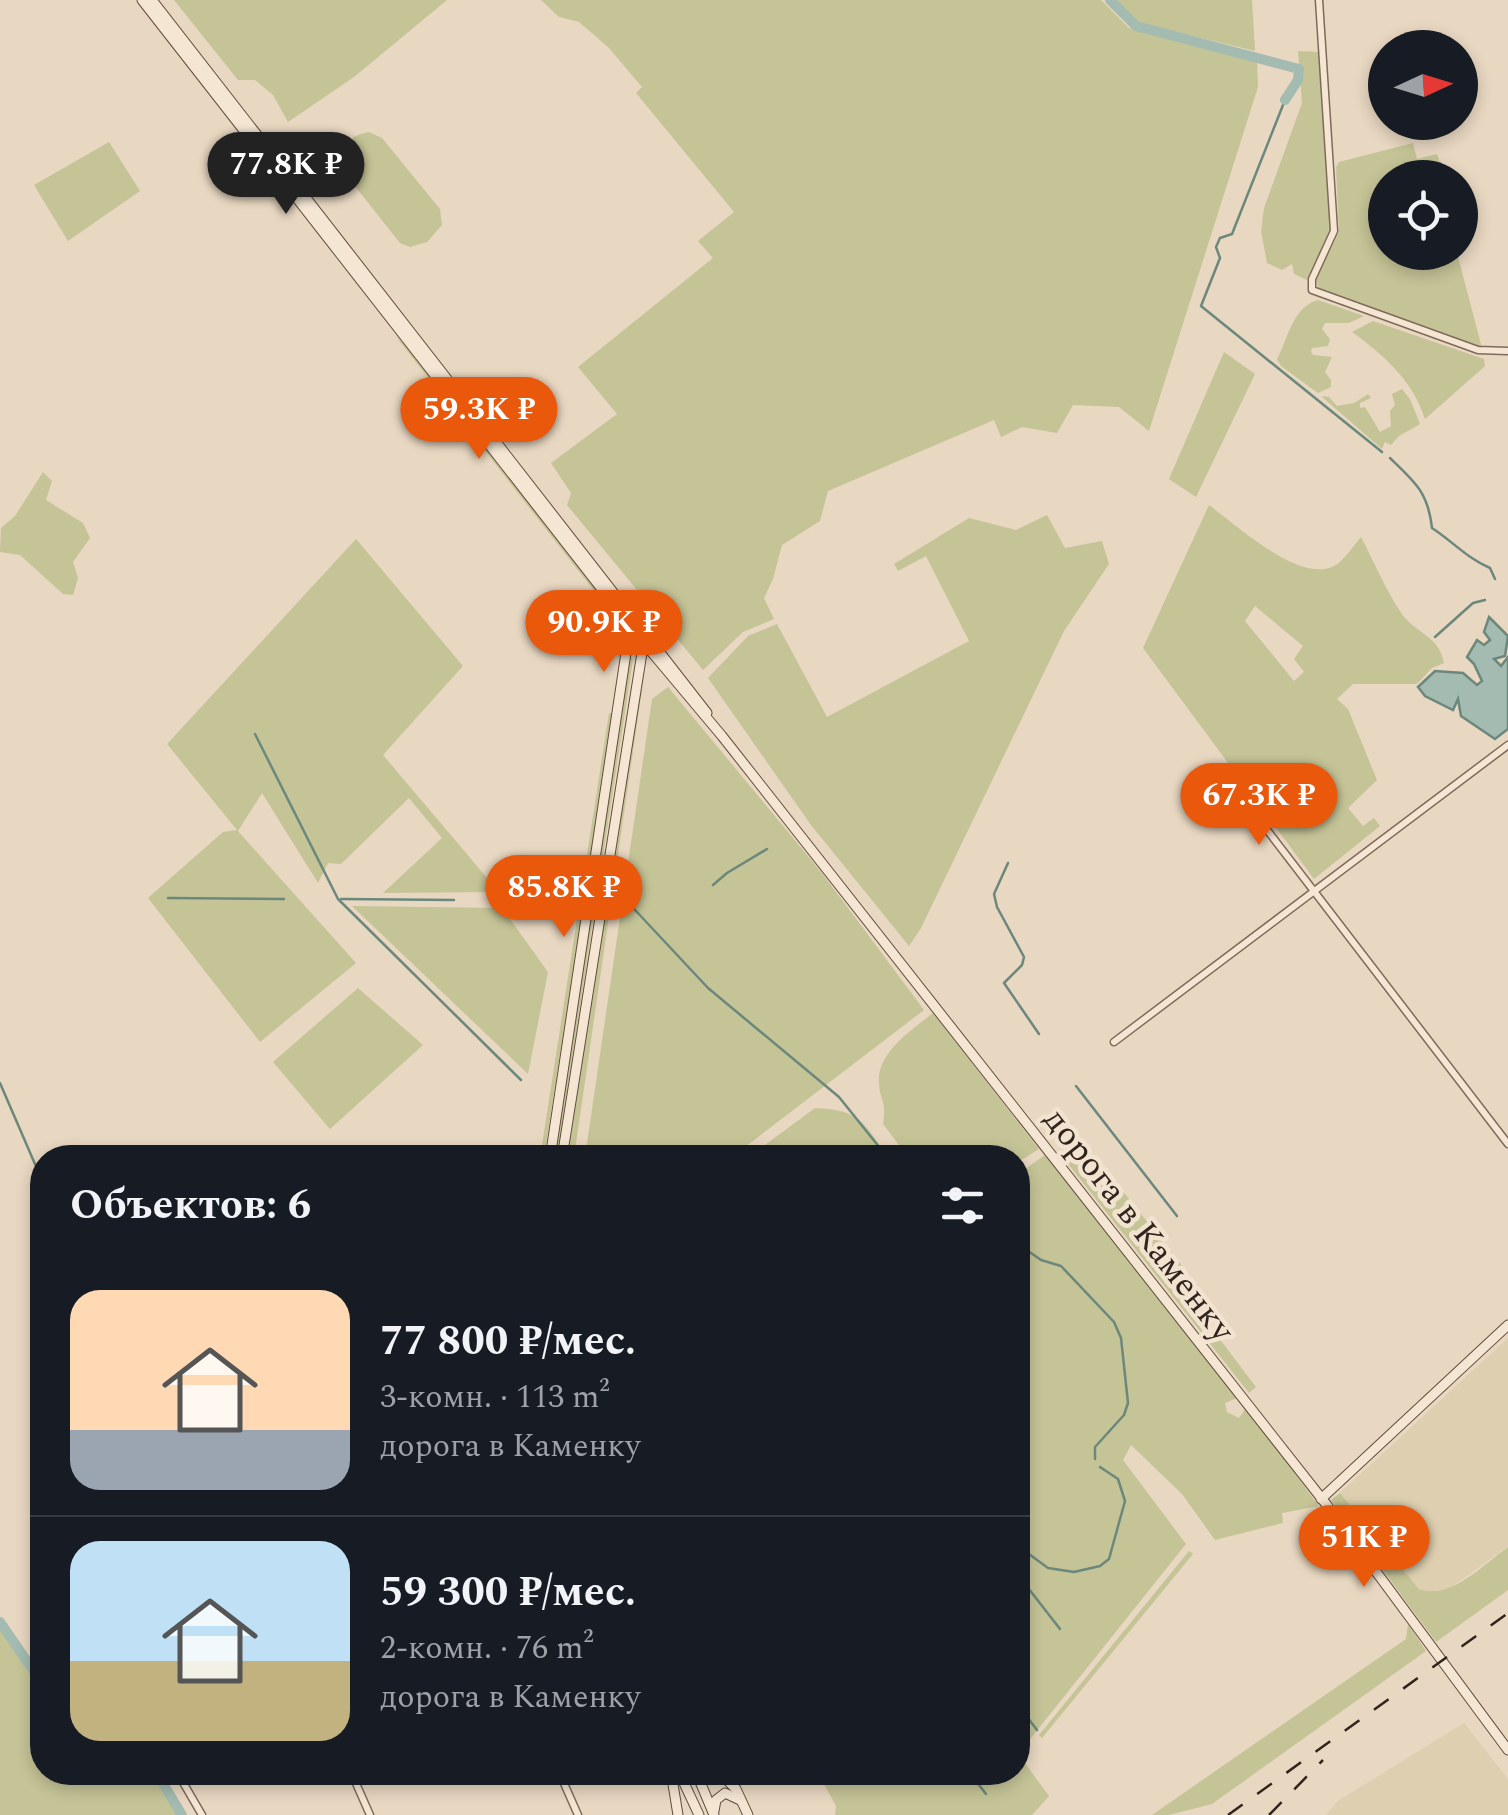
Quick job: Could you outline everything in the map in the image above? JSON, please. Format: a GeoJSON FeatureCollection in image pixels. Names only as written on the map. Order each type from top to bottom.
{"type":"FeatureCollection","features":[{"type":"Feature","properties":{"kind":"main road","name":"дорога в Каменку"},"geometry":{"type":"LineString","coordinates":[[142,0],[697,698],[722,736],[1321,1499],[1508,1750]]}},
{"type":"Feature","properties":{"kind":"main road","name":"дорога в Каменку"},"geometry":{"type":"LineString","coordinates":[[152,0],[640,631]]}},
{"type":"Feature","properties":{"kind":"main road"},"geometry":{"type":"LineString","coordinates":[[552,1145],[640,631]]}},
{"type":"Feature","properties":{"kind":"main road"},"geometry":{"type":"LineString","coordinates":[[564,1145],[640,631]]}},
{"type":"Feature","properties":{"kind":"main road"},"geometry":{"type":"LineString","coordinates":[[1321,1499],[1508,1325]]}},
{"type":"Feature","properties":{"kind":"main road"},"geometry":{"type":"LineString","coordinates":[[674,1785],[678,1815]]}},
{"type":"Feature","properties":{"kind":"main road"},"geometry":{"type":"LineString","coordinates":[[686,1785],[699,1815]]}},
{"type":"Feature","properties":{"kind":"main road"},"geometry":{"type":"LineString","coordinates":[[702,1785],[714,1814]]}},
{"type":"Feature","properties":{"kind":"main road"},"geometry":{"type":"LineString","coordinates":[[733,1785],[748,1815]]}},
{"type":"Feature","properties":{"kind":"main road"},"geometry":{"type":"LineString","coordinates":[[714,1814],[716,1800],[726,1793],[742,1802]]}},
{"type":"Feature","properties":{"kind":"street"},"geometry":{"type":"LineString","coordinates":[[1320,0],[1334,231],[1312,279],[1312,290],[1478,350],[1508,350]]}},
{"type":"Feature","properties":{"kind":"street"},"geometry":{"type":"LineString","coordinates":[[1114,1042],[1508,745]]}},
{"type":"Feature","properties":{"kind":"street"},"geometry":{"type":"LineString","coordinates":[[1231,784],[1508,1144]]}},
{"type":"Feature","properties":{"kind":"street"},"geometry":{"type":"LineString","coordinates":[[185,1785],[202,1815]]}},
{"type":"Feature","properties":{"kind":"street"},"geometry":{"type":"LineString","coordinates":[[357,1785],[370,1815]]}},
{"type":"Feature","properties":{"kind":"street"},"geometry":{"type":"LineString","coordinates":[[565,1785],[578,1815]]}},
{"type":"Feature","properties":{"kind":"shaded area"},"geometry":{"type":"Polygon","coordinates":[[[1489,617],[1508,636],[1505,656],[1494,659],[1501,666],[1508,657],[1508,729],[1495,739],[1461,716],[1458,699],[1453,710],[1425,696],[1418,687],[1435,671],[1463,673],[1477,685],[1482,681],[1467,657],[1477,640],[1484,645],[1490,640],[1484,632],[1489,617]]]}},
{"type":"Feature","properties":{"kind":"shaded area"},"geometry":{"type":"Polygon","coordinates":[[[1508,1338],[1508,1546],[1449,1589],[1426,1592],[1419,1589],[1340,1493],[1508,1338]]]}},
{"type":"Feature","properties":{"kind":"shaded area"},"geometry":{"type":"Polygon","coordinates":[[[1464,1723],[1508,1779],[1508,1815],[1326,1815],[1338,1801],[1464,1723]]]}},
{"type":"Feature","properties":{"kind":"green space"},"geometry":{"type":"Polygon","coordinates":[[[174,0],[447,0],[354,77],[288,122],[273,95],[255,80],[238,80],[174,0]]]}},
{"type":"Feature","properties":{"kind":"green space"},"geometry":{"type":"Polygon","coordinates":[[[541,0],[1101,0],[1129,28],[1257,61],[1258,87],[1149,431],[1119,407],[1073,405],[1057,433],[1022,427],[1001,437],[994,420],[828,491],[820,521],[782,545],[764,598],[774,619],[743,632],[703,670],[567,505],[571,493],[551,463],[617,414],[578,367],[713,258],[698,241],[734,212],[636,93],[642,87],[608,47],[579,22],[559,17],[541,0]]]}},
{"type":"Feature","properties":{"kind":"green space"},"geometry":{"type":"Polygon","coordinates":[[[1114,0],[1252,0],[1255,51],[1139,23],[1114,0]]]}},
{"type":"Feature","properties":{"kind":"green space"},"geometry":{"type":"Polygon","coordinates":[[[1298,51],[1320,52],[1330,220],[1330,230],[1307,280],[1294,274],[1292,264],[1282,270],[1267,263],[1261,231],[1264,208],[1302,103],[1298,51]]]}},
{"type":"Feature","properties":{"kind":"green space"},"geometry":{"type":"Polygon","coordinates":[[[369,132],[382,138],[440,209],[442,225],[427,242],[410,247],[400,243],[343,171],[341,157],[346,145],[369,132]]]}},
{"type":"Feature","properties":{"kind":"green space"},"geometry":{"type":"Polygon","coordinates":[[[109,142],[140,191],[68,241],[34,185],[109,142]]]}},
{"type":"Feature","properties":{"kind":"green space"},"geometry":{"type":"Polygon","coordinates":[[[1413,143],[1417,159],[1437,154],[1439,160],[1368,160],[1368,270],[1461,270],[1482,348],[1326,295],[1318,287],[1316,279],[1339,232],[1339,162],[1413,143]]]}},
{"type":"Feature","properties":{"kind":"green space"},"geometry":{"type":"Polygon","coordinates":[[[1318,300],[1364,316],[1349,323],[1325,323],[1322,329],[1330,339],[1328,346],[1312,348],[1311,352],[1332,357],[1325,372],[1331,387],[1318,393],[1277,359],[1297,317],[1318,300]]]}},
{"type":"Feature","properties":{"kind":"green space"},"geometry":{"type":"Polygon","coordinates":[[[1373,321],[1484,359],[1485,366],[1425,419],[1396,370],[1352,332],[1373,321]]]}},
{"type":"Feature","properties":{"kind":"green space"},"geometry":{"type":"Polygon","coordinates":[[[394,334],[407,347],[615,613],[612,614],[394,334]]]}},
{"type":"Feature","properties":{"kind":"green space"},"geometry":{"type":"Polygon","coordinates":[[[1224,352],[1255,374],[1196,497],[1169,479],[1224,352]]]}},
{"type":"Feature","properties":{"kind":"green space"},"geometry":{"type":"Polygon","coordinates":[[[1402,389],[1420,424],[1391,445],[1385,442],[1382,449],[1321,396],[1329,397],[1337,406],[1354,403],[1368,394],[1371,398],[1360,403],[1360,408],[1365,407],[1380,432],[1391,426],[1390,411],[1395,405],[1392,394],[1402,389]]]}},
{"type":"Feature","properties":{"kind":"green space"},"geometry":{"type":"Polygon","coordinates":[[[43,472],[52,481],[46,500],[83,523],[90,538],[73,562],[78,578],[73,595],[63,594],[20,555],[0,552],[1,528],[15,516],[43,472]]]}},
{"type":"Feature","properties":{"kind":"green space"},"geometry":{"type":"Polygon","coordinates":[[[1209,505],[1269,550],[1304,567],[1334,566],[1361,537],[1397,606],[1435,644],[1444,663],[1432,668],[1417,684],[1353,684],[1337,699],[1348,709],[1377,780],[1348,808],[1363,826],[1374,818],[1380,826],[1314,879],[1143,648],[1209,505]],[[1255,606],[1245,621],[1294,681],[1304,672],[1294,659],[1303,646],[1255,606]]]}},
{"type":"Feature","properties":{"kind":"green space"},"geometry":{"type":"Polygon","coordinates":[[[1047,515],[1065,548],[1102,541],[1109,564],[1064,631],[909,946],[811,825],[708,678],[748,636],[777,624],[827,717],[969,641],[926,556],[898,571],[894,564],[969,518],[1016,530],[1047,515]]]}},
{"type":"Feature","properties":{"kind":"green space"},"geometry":{"type":"Polygon","coordinates":[[[356,539],[463,666],[383,755],[499,892],[383,893],[442,838],[409,798],[341,864],[328,863],[318,883],[262,793],[238,831],[356,963],[260,1042],[148,898],[223,832],[237,830],[167,744],[356,539]]]}},
{"type":"Feature","properties":{"kind":"green space"},"geometry":{"type":"Polygon","coordinates":[[[630,656],[633,660],[556,1145],[630,656]]]}},
{"type":"Feature","properties":{"kind":"green space"},"geometry":{"type":"Polygon","coordinates":[[[644,676],[576,1145],[569,1145],[629,744],[644,676]]]}},
{"type":"Feature","properties":{"kind":"green space"},"geometry":{"type":"Polygon","coordinates":[[[668,687],[822,873],[924,1010],[748,1145],[587,1145],[652,699],[668,687]]]}},
{"type":"Feature","properties":{"kind":"green space"},"geometry":{"type":"Polygon","coordinates":[[[609,713],[613,714],[546,1145],[542,1145],[609,713]]]}},
{"type":"Feature","properties":{"kind":"green space"},"geometry":{"type":"Polygon","coordinates":[[[352,906],[502,908],[548,972],[528,1074],[352,906]]]}},
{"type":"Feature","properties":{"kind":"green space"},"geometry":{"type":"Polygon","coordinates":[[[358,988],[423,1045],[330,1129],[273,1062],[358,988]]]}},
{"type":"Feature","properties":{"kind":"green space"},"geometry":{"type":"Polygon","coordinates":[[[933,1013],[1039,1149],[1030,1155],[1030,1145],[899,1145],[883,1124],[880,1072],[889,1052],[933,1013]]]}},
{"type":"Feature","properties":{"kind":"green space"},"geometry":{"type":"Polygon","coordinates":[[[815,1108],[852,1115],[880,1145],[765,1145],[815,1108]]]}},
{"type":"Feature","properties":{"kind":"green space"},"geometry":{"type":"Polygon","coordinates":[[[1045,1155],[1237,1398],[1225,1403],[1227,1412],[1239,1418],[1246,1408],[1319,1506],[1282,1513],[1283,1523],[1215,1540],[1182,1494],[1131,1445],[1123,1460],[1186,1544],[1030,1739],[1030,1166],[1045,1155]]]}},
{"type":"Feature","properties":{"kind":"green space"},"geometry":{"type":"Polygon","coordinates":[[[1094,1155],[1187,1272],[1178,1284],[1256,1387],[1249,1393],[1065,1160],[1094,1155]]]}},
{"type":"Feature","properties":{"kind":"green space"},"geometry":{"type":"Polygon","coordinates":[[[1340,1493],[1419,1589],[1443,1590],[1454,1585],[1508,1547],[1508,1590],[1436,1642],[1331,1500],[1340,1493]]]}},
{"type":"Feature","properties":{"kind":"green space"},"geometry":{"type":"Polygon","coordinates":[[[1189,1551],[1193,1554],[1042,1738],[1039,1735],[1189,1551]]]}},
{"type":"Feature","properties":{"kind":"green space"},"geometry":{"type":"Polygon","coordinates":[[[1408,1624],[1426,1651],[1212,1804],[1169,1815],[1152,1815],[1406,1639],[1408,1624]]]}},
{"type":"Feature","properties":{"kind":"green space"},"geometry":{"type":"Polygon","coordinates":[[[0,1626],[30,1668],[30,1785],[163,1785],[182,1815],[0,1815],[0,1626]]]}},
{"type":"Feature","properties":{"kind":"green space"},"geometry":{"type":"Polygon","coordinates":[[[1030,1770],[1049,1796],[1032,1815],[835,1815],[836,1806],[825,1785],[1030,1785],[1030,1770]]]}},
{"type":"Feature","properties":{"kind":"waterway"},"geometry":{"type":"LineString","coordinates":[[1110,0],[1136,26],[1299,69],[1298,80],[1285,100]]}},
{"type":"Feature","properties":{"kind":"waterway"},"geometry":{"type":"LineString","coordinates":[[1285,100],[1232,234],[1220,238],[1216,247],[1220,258],[1201,306],[1382,452]]}},
{"type":"Feature","properties":{"kind":"waterway"},"geometry":{"type":"LineString","coordinates":[[1390,458],[1419,489],[1432,528],[1490,568],[1495,579]]}},
{"type":"Feature","properties":{"kind":"waterway"},"geometry":{"type":"LineString","coordinates":[[1435,637],[1473,603],[1485,600]]}},
{"type":"Feature","properties":{"kind":"waterway"},"geometry":{"type":"LineString","coordinates":[[255,734],[338,899],[521,1080]]}},
{"type":"Feature","properties":{"kind":"waterway"},"geometry":{"type":"LineString","coordinates":[[713,885],[767,849]]}},
{"type":"Feature","properties":{"kind":"waterway"},"geometry":{"type":"LineString","coordinates":[[1008,863],[994,894],[1024,957],[1022,965],[1004,983],[1039,1034]]}},
{"type":"Feature","properties":{"kind":"waterway"},"geometry":{"type":"LineString","coordinates":[[622,896],[708,988],[839,1097],[878,1145]]}},
{"type":"Feature","properties":{"kind":"waterway"},"geometry":{"type":"LineString","coordinates":[[168,898],[284,899]]}},
{"type":"Feature","properties":{"kind":"waterway"},"geometry":{"type":"LineString","coordinates":[[341,899],[454,900]]}},
{"type":"Feature","properties":{"kind":"waterway"},"geometry":{"type":"LineString","coordinates":[[0,1083],[30,1153]]}},
{"type":"Feature","properties":{"kind":"waterway"},"geometry":{"type":"LineString","coordinates":[[1076,1086],[1177,1216]]}},
{"type":"Feature","properties":{"kind":"waterway"},"geometry":{"type":"LineString","coordinates":[[1030,1252],[1061,1266],[1114,1322],[1121,1338],[1128,1403],[1124,1415],[1095,1447],[1095,1459]]}},
{"type":"Feature","properties":{"kind":"waterway"},"geometry":{"type":"LineString","coordinates":[[1030,1555],[1048,1568],[1074,1572],[1100,1566],[1109,1559],[1125,1501],[1118,1479],[1100,1467]]}},
{"type":"Feature","properties":{"kind":"waterway"},"geometry":{"type":"LineString","coordinates":[[1030,1590],[1060,1629]]}},
{"type":"Feature","properties":{"kind":"waterway"},"geometry":{"type":"LineString","coordinates":[[0,1622],[30,1666]]}},
{"type":"Feature","properties":{"kind":"waterway"},"geometry":{"type":"LineString","coordinates":[[1030,1721],[1037,1730]]}},
{"type":"Feature","properties":{"kind":"waterway"},"geometry":{"type":"LineString","coordinates":[[164,1785],[182,1815]]}},
{"type":"Feature","properties":{"kind":"waterway"},"geometry":{"type":"LineString","coordinates":[[979,1785],[986,1794]]}},
{"type":"Feature","properties":{"kind":"railway"},"geometry":{"type":"LineString","coordinates":[[1228,1815],[1508,1613]]}},
{"type":"Feature","properties":{"kind":"railway"},"geometry":{"type":"LineString","coordinates":[[1269,1815],[1323,1760]]}}]}
